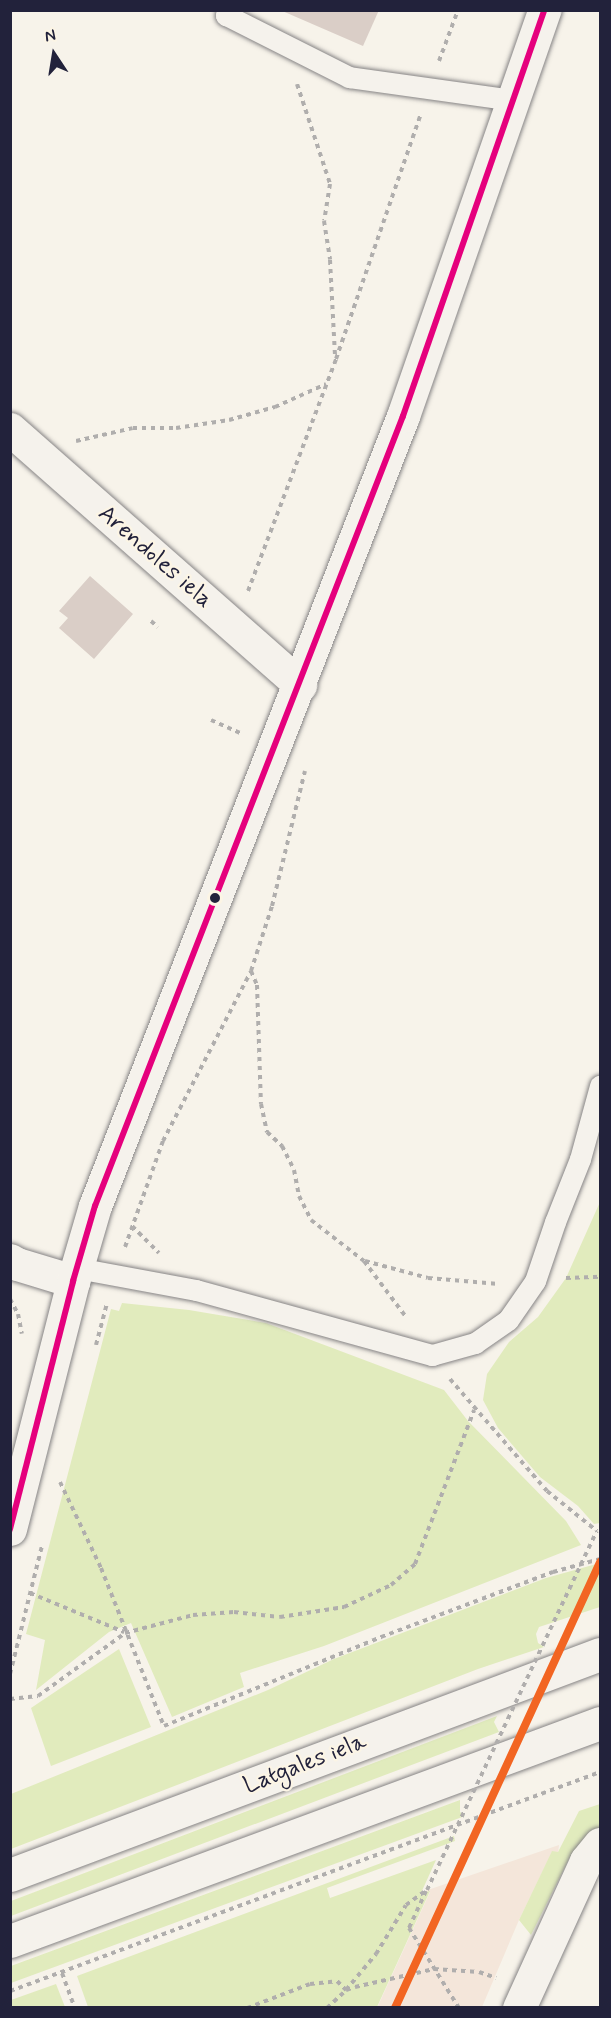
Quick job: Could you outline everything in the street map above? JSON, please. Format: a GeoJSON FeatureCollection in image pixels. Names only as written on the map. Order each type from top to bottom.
{"type":"FeatureCollection","features":[{"type":"Feature","properties":{"kind":"street"},"geometry":{"type":"LineString","coordinates":[[10,1528],[95,1206],[403,416],[544,10]]}},
{"type":"Feature","properties":{"kind":"street","name":"Arendoles iela"},"geometry":{"type":"LineString","coordinates":[[10,429],[300,685]]}},
{"type":"Feature","properties":{"kind":"street"},"geometry":{"type":"LineString","coordinates":[[10,1260],[17,1264],[75,1275]]}},
{"type":"Feature","properties":{"kind":"street","name":"Latgales iela"},"geometry":{"type":"LineString","coordinates":[[10,1875],[600,1654]]}},
{"type":"Feature","properties":{"kind":"street"},"geometry":{"type":"LineString","coordinates":[[10,1941],[600,1723]]}},
{"type":"Feature","properties":{"kind":"street"},"geometry":{"type":"LineString","coordinates":[[523,1998],[586,1861],[600,1844]]}},
{"type":"Feature","properties":{"kind":"lane"},"geometry":{"type":"LineString","coordinates":[[229,10],[226,15],[349,77],[512,100]]}},
{"type":"Feature","properties":{"kind":"lane"},"geometry":{"type":"LineString","coordinates":[[75,1275],[115,1275],[196,1290],[432,1355],[475,1342],[508,1320],[535,1281],[580,1159],[600,1086]]}},
{"type":"Feature","properties":{"kind":"path"},"geometry":{"type":"LineString","coordinates":[[248,592],[336,359],[458,10]]}},
{"type":"Feature","properties":{"kind":"path"},"geometry":{"type":"LineString","coordinates":[[283,44],[330,184],[324,221],[330,260],[336,359]]}},
{"type":"Feature","properties":{"kind":"path"},"geometry":{"type":"LineString","coordinates":[[43,458],[69,443],[133,428],[176,428],[229,420],[275,407],[326,384]]}},
{"type":"Feature","properties":{"kind":"path"},"geometry":{"type":"LineString","coordinates":[[151,621],[158,627]]}},
{"type":"Feature","properties":{"kind":"path"},"geometry":{"type":"LineString","coordinates":[[211,720],[251,739]]}},
{"type":"Feature","properties":{"kind":"path"},"geometry":{"type":"LineString","coordinates":[[93,1355],[115,1275],[163,1141],[251,971],[272,906],[307,761]]}},
{"type":"Feature","properties":{"kind":"path"},"geometry":{"type":"LineString","coordinates":[[251,971],[257,985],[261,1104],[267,1132],[282,1146],[294,1170],[299,1196],[310,1220],[364,1261],[474,1410],[547,1491],[597,1531],[409,1929],[459,2007]]}},
{"type":"Feature","properties":{"kind":"path"},"geometry":{"type":"LineString","coordinates":[[364,1261],[428,1278],[497,1284],[600,1277]]}},
{"type":"Feature","properties":{"kind":"path"},"geometry":{"type":"LineString","coordinates":[[10,1299],[18,1314],[22,1334],[20,1346]]}},
{"type":"Feature","properties":{"kind":"path"},"geometry":{"type":"LineString","coordinates":[[10,1699],[38,1696],[125,1633],[193,1614],[234,1612],[280,1617],[344,1607],[391,1585],[415,1564],[474,1410]]}},
{"type":"Feature","properties":{"kind":"path"},"geometry":{"type":"LineString","coordinates":[[56,1492],[62,1470]]}},
{"type":"Feature","properties":{"kind":"path"},"geometry":{"type":"LineString","coordinates":[[59,1481],[101,1568],[164,1726],[381,1637],[553,1572],[600,1559]]}},
{"type":"Feature","properties":{"kind":"path"},"geometry":{"type":"LineString","coordinates":[[10,1674],[45,1537]]}},
{"type":"Feature","properties":{"kind":"path"},"geometry":{"type":"LineString","coordinates":[[30,1593],[125,1633]]}},
{"type":"Feature","properties":{"kind":"path"},"geometry":{"type":"LineString","coordinates":[[10,1991],[600,1772]]}},
{"type":"Feature","properties":{"kind":"path"},"geometry":{"type":"LineString","coordinates":[[327,2007],[346,1990],[376,1954],[406,1905],[427,1890]]}},
{"type":"Feature","properties":{"kind":"path"},"geometry":{"type":"LineString","coordinates":[[346,1990],[434,1969],[480,1972],[523,1998]]}},
{"type":"Feature","properties":{"kind":"path"},"geometry":{"type":"LineString","coordinates":[[62,1973],[75,2007]]}},
{"type":"Feature","properties":{"kind":"path"},"geometry":{"type":"LineString","coordinates":[[247,2007],[310,1984],[337,1981],[346,1990]]}},
{"type":"Feature","properties":{"kind":"shaded area"},"geometry":{"type":"Polygon","coordinates":[[[559,1845],[558,1853],[552,1852],[519,1920],[482,2007],[377,2008],[430,1892],[420,1893],[559,1845]]]}},
{"type":"Feature","properties":{"kind":"green space"},"geometry":{"type":"Polygon","coordinates":[[[600,1202],[600,1523],[594,1524],[578,1506],[540,1477],[498,1428],[483,1400],[487,1374],[509,1342],[538,1317],[566,1278],[600,1202]]]}},
{"type":"Feature","properties":{"kind":"green space"},"geometry":{"type":"Polygon","coordinates":[[[122,1303],[189,1310],[266,1323],[444,1390],[468,1421],[566,1521],[581,1545],[324,1646],[240,1673],[244,1687],[172,1717],[131,1623],[109,1632],[36,1690],[45,1640],[26,1634],[111,1309],[119,1311],[122,1303]]]}},
{"type":"Feature","properties":{"kind":"green space"},"geometry":{"type":"Polygon","coordinates":[[[600,1563],[600,1607],[539,1627],[536,1634],[538,1643],[544,1647],[478,1669],[11,1849],[11,1794],[268,1690],[334,1659],[546,1578],[600,1563]]]}},
{"type":"Feature","properties":{"kind":"green space"},"geometry":{"type":"Polygon","coordinates":[[[119,1649],[151,1727],[51,1766],[31,1708],[119,1649]]]}},
{"type":"Feature","properties":{"kind":"green space"},"geometry":{"type":"Polygon","coordinates":[[[497,1716],[494,1722],[499,1732],[11,1916],[11,1901],[497,1716]]]}},
{"type":"Feature","properties":{"kind":"green space"},"geometry":{"type":"Polygon","coordinates":[[[460,1800],[460,1812],[465,1816],[11,1983],[11,1966],[460,1800]]]}},
{"type":"Feature","properties":{"kind":"green space"},"geometry":{"type":"Polygon","coordinates":[[[600,1804],[600,1827],[571,1855],[531,1935],[519,1920],[552,1851],[558,1852],[579,1811],[600,1804]]]}},
{"type":"Feature","properties":{"kind":"green space"},"geometry":{"type":"Polygon","coordinates":[[[454,1836],[455,1841],[327,1888],[330,1898],[436,1860],[421,1893],[430,1891],[377,2007],[88,2007],[77,1976],[454,1836]]]}},
{"type":"Feature","properties":{"kind":"green space"},"geometry":{"type":"Polygon","coordinates":[[[56,1984],[65,2007],[11,2007],[11,2000],[56,1984]]]}},
{"type":"Feature","properties":{"kind":"building"},"geometry":{"type":"Polygon","coordinates":[[[280,10],[379,10],[363,46],[280,10]]]}},
{"type":"Feature","properties":{"kind":"building"},"geometry":{"type":"Polygon","coordinates":[[[90,576],[133,614],[94,659],[59,628],[68,618],[59,611],[90,576]]]}},
{"type":"Feature","properties":{"kind":"transit line"},"geometry":{"type":"LineString","coordinates":[[10,1529],[73,1281],[95,1206],[403,416],[544,10]]}},
{"type":"Feature","properties":{"kind":"transit line"},"geometry":{"type":"LineString","coordinates":[[395,2008],[600,1562]]}}]}
